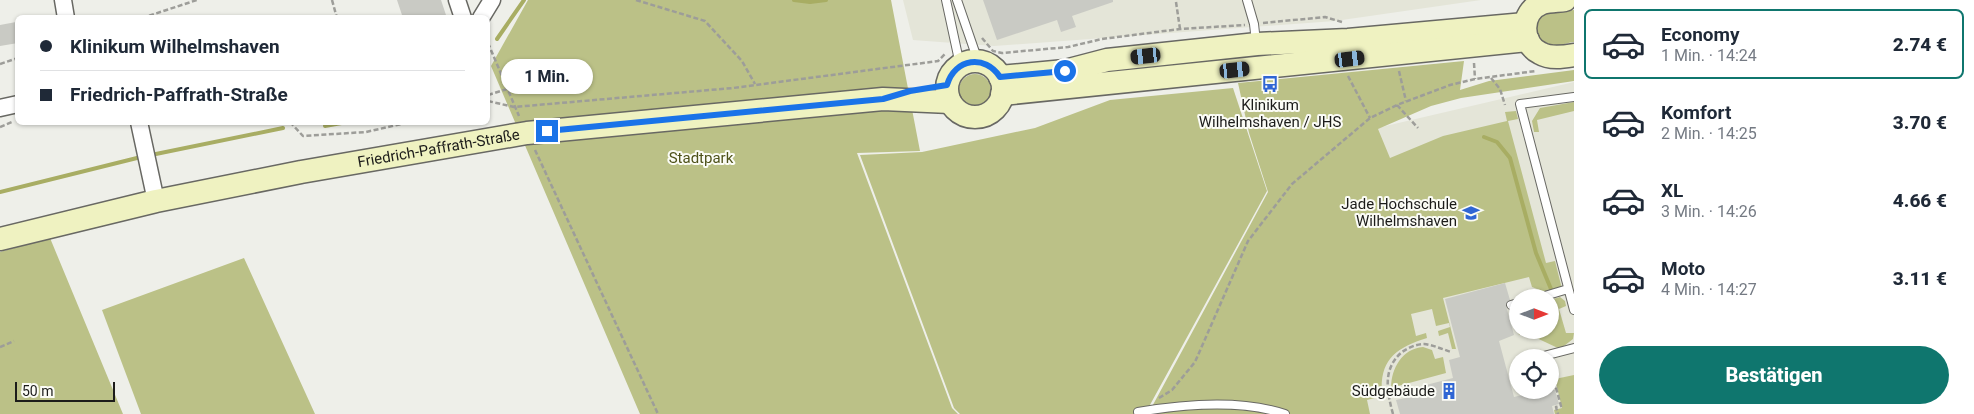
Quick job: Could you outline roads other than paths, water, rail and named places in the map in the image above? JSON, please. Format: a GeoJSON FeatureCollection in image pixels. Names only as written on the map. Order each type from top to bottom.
{"type":"FeatureCollection","features":[{"type":"Feature","properties":{"kind":"main road"},"geometry":{"type":"LineString","coordinates":[[1565,0],[1542,2],[1528,17],[1527,32],[1533,49],[1541,54],[1552,57],[1574,55]]}},
{"type":"Feature","properties":{"kind":"main road"},"geometry":{"type":"LineString","coordinates":[[1001,86],[1107,60],[1256,34],[1348,40],[1527,32]]}},
{"type":"Feature","properties":{"kind":"main road"},"geometry":{"type":"LineString","coordinates":[[1001,86],[1527,32]]}},
{"type":"Feature","properties":{"kind":"main road"},"geometry":{"type":"LineString","coordinates":[[962,58],[995,69],[1001,86],[994,109],[979,116],[962,114],[949,93],[949,77],[962,58]]}},
{"type":"Feature","properties":{"kind":"main road","name":"Friedrich-Paffrath-Straße"},"geometry":{"type":"LineString","coordinates":[[0,239],[156,201],[301,172],[527,133],[883,99],[910,91],[949,93]]}},
{"type":"Feature","properties":{"kind":"street"},"geometry":{"type":"LineString","coordinates":[[64,0],[66,15]]}},
{"type":"Feature","properties":{"kind":"street"},"geometry":{"type":"LineString","coordinates":[[457,0],[462,15]]}},
{"type":"Feature","properties":{"kind":"street"},"geometry":{"type":"LineString","coordinates":[[484,15],[492,0]]}},
{"type":"Feature","properties":{"kind":"street"},"geometry":{"type":"LineString","coordinates":[[0,108],[15,105]]}},
{"type":"Feature","properties":{"kind":"street"},"geometry":{"type":"LineString","coordinates":[[141,130],[156,201]]}},
{"type":"Feature","properties":{"kind":"lane"},"geometry":{"type":"LineString","coordinates":[[946,0],[962,58]]}},
{"type":"Feature","properties":{"kind":"lane"},"geometry":{"type":"LineString","coordinates":[[957,0],[962,58]]}},
{"type":"Feature","properties":{"kind":"lane"},"geometry":{"type":"LineString","coordinates":[[1247,0],[1256,34]]}},
{"type":"Feature","properties":{"kind":"lane"},"geometry":{"type":"LineString","coordinates":[[1574,97],[1520,104],[1574,310]]}},
{"type":"Feature","properties":{"kind":"lane"},"geometry":{"type":"LineString","coordinates":[[1559,292],[1568,289]]}},
{"type":"Feature","properties":{"kind":"lane"},"geometry":{"type":"LineString","coordinates":[[1559,352],[1574,348]]}},
{"type":"Feature","properties":{"kind":"lane"},"geometry":{"type":"LineString","coordinates":[[1138,412],[1167,407],[1222,405],[1250,406],[1285,414]]}},
{"type":"Feature","properties":{"kind":"waterway"},"geometry":{"type":"LineString","coordinates":[[497,39],[524,0]]}},
{"type":"Feature","properties":{"kind":"waterway"},"geometry":{"type":"LineString","coordinates":[[794,0],[810,2],[826,0]]}},
{"type":"Feature","properties":{"kind":"waterway"},"geometry":{"type":"LineString","coordinates":[[325,126],[330,125]]}},
{"type":"Feature","properties":{"kind":"waterway"},"geometry":{"type":"LineString","coordinates":[[151,155],[283,128]]}},
{"type":"Feature","properties":{"kind":"waterway"},"geometry":{"type":"LineString","coordinates":[[1484,137],[1497,142],[1510,158],[1536,253],[1551,289]]}},
{"type":"Feature","properties":{"kind":"waterway"},"geometry":{"type":"LineString","coordinates":[[0,192],[141,157]]}},
{"type":"Feature","properties":{"kind":"place","name":"Klinikum Wilhelmshaven / JHS"},"geometry":{"type":"Point","coordinates":[1270,84]}},
{"type":"Feature","properties":{"kind":"place","name":"Jade Hochschule Wilhelmshaven"},"geometry":{"type":"Point","coordinates":[1471,213]}},
{"type":"Feature","properties":{"kind":"place","name":"Südgebäude"},"geometry":{"type":"Point","coordinates":[1449,391]}},
{"type":"Feature","properties":{"kind":"park label","name":"Stadtpark"},"geometry":{"type":"Point","coordinates":[701,158]}}]}
